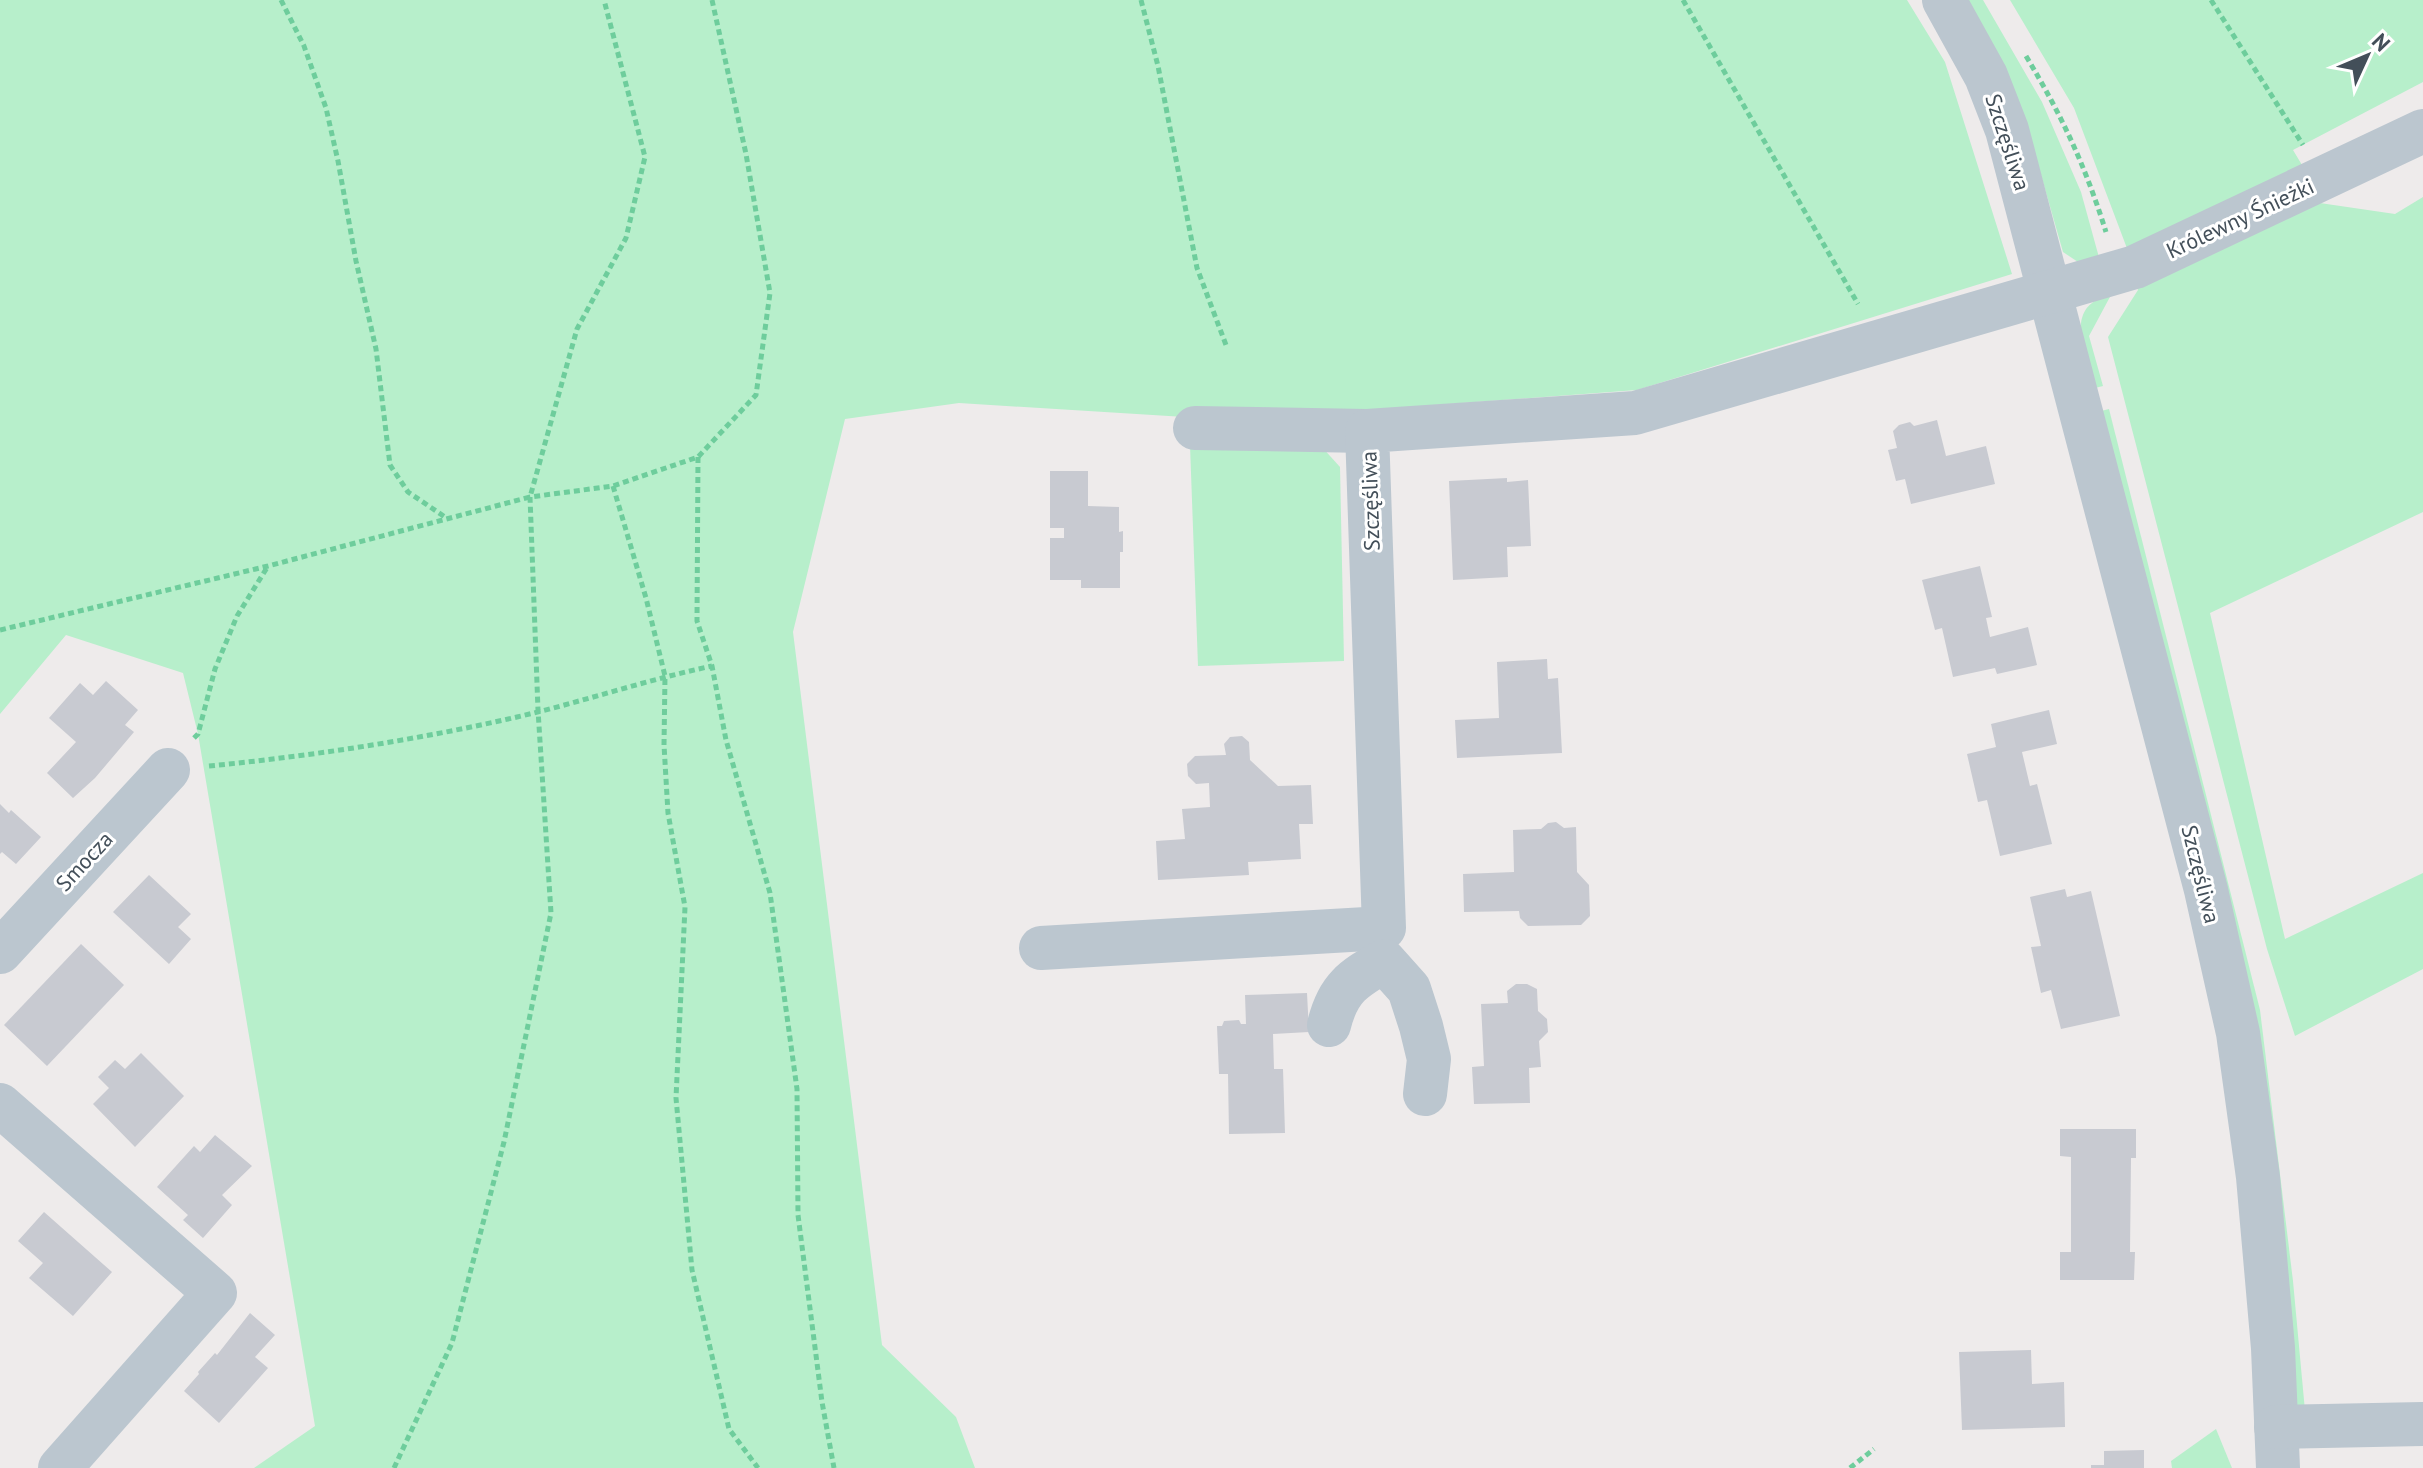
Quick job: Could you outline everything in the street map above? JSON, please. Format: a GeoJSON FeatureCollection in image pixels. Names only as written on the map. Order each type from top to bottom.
{"type":"FeatureCollection","features":[{"type":"Feature","properties":{"kind":"street","name":"Szczęśliwa"},"geometry":{"type":"LineString","coordinates":[[1944,0],[1974,51],[1997,101],[2051,293],[2203,875],[2238,1033],[2258,1177],[2273,1348],[2277,1448]]}},
{"type":"Feature","properties":{"kind":"street","name":"Królewny Śnieżki"},"geometry":{"type":"LineString","coordinates":[[2051,293],[2135,267],[2423,131]]}},
{"type":"Feature","properties":{"kind":"street","name":"Szczęśliwa"},"geometry":{"type":"LineString","coordinates":[[1384,945],[1367,431],[1635,413],[2051,293]]}},
{"type":"Feature","properties":{"kind":"street"},"geometry":{"type":"LineString","coordinates":[[1195,428],[1367,431]]}},
{"type":"Feature","properties":{"kind":"street","name":"Smocza"},"geometry":{"type":"LineString","coordinates":[[0,952],[168,770]]}},
{"type":"Feature","properties":{"kind":"street"},"geometry":{"type":"LineString","coordinates":[[1041,948],[1384,945]]}},
{"type":"Feature","properties":{"kind":"street"},"geometry":{"type":"LineString","coordinates":[[1329,1025],[1333,1008],[1342,992],[1384,945]]}},
{"type":"Feature","properties":{"kind":"street"},"geometry":{"type":"LineString","coordinates":[[1384,945],[1409,989],[1421,1026],[1429,1059],[1425,1094]]}},
{"type":"Feature","properties":{"kind":"street"},"geometry":{"type":"LineString","coordinates":[[0,1105],[215,1293],[60,1468]]}},
{"type":"Feature","properties":{"kind":"street"},"geometry":{"type":"LineString","coordinates":[[2277,1448],[2423,1424]]}},
{"type":"Feature","properties":{"kind":"path"},"geometry":{"type":"LineString","coordinates":[[281,0],[304,46],[332,134],[376,349],[390,465],[408,492],[446,518]]}},
{"type":"Feature","properties":{"kind":"path"},"geometry":{"type":"LineString","coordinates":[[394,1468],[452,1343],[504,1142],[551,913],[538,710],[530,497],[577,329],[626,238],[645,157],[604,0]]}},
{"type":"Feature","properties":{"kind":"path"},"geometry":{"type":"LineString","coordinates":[[0,630],[268,566],[530,497],[613,486],[698,457],[756,395],[770,293],[746,154],[712,0]]}},
{"type":"Feature","properties":{"kind":"path"},"geometry":{"type":"LineString","coordinates":[[1141,0],[1158,66],[1197,268],[1226,345]]}},
{"type":"Feature","properties":{"kind":"path"},"geometry":{"type":"LineString","coordinates":[[1683,0],[1882,341]]}},
{"type":"Feature","properties":{"kind":"path"},"geometry":{"type":"LineString","coordinates":[[2211,0],[2327,178]]}},
{"type":"Feature","properties":{"kind":"path"},"geometry":{"type":"LineString","coordinates":[[2023,51],[2069,131],[2091,184],[2109,242]]}},
{"type":"Feature","properties":{"kind":"path"},"geometry":{"type":"LineString","coordinates":[[698,457],[697,621],[712,666],[726,740],[770,893],[797,1089],[798,1215],[822,1402],[834,1468]]}},
{"type":"Feature","properties":{"kind":"path"},"geometry":{"type":"LineString","coordinates":[[613,486],[665,676],[664,745],[668,813],[685,907],[676,1098],[692,1270],[729,1429],[758,1468]]}},
{"type":"Feature","properties":{"kind":"path"},"geometry":{"type":"LineString","coordinates":[[168,770],[198,734],[215,669],[237,616],[268,566]]}},
{"type":"Feature","properties":{"kind":"path"},"geometry":{"type":"LineString","coordinates":[[168,770],[298,757],[519,716],[712,666]]}},
{"type":"Feature","properties":{"kind":"path"},"geometry":{"type":"LineString","coordinates":[[1850,1468],[1874,1449]]}},
{"type":"Feature","properties":{"kind":"green space"},"geometry":{"type":"Polygon","coordinates":[[[0,0],[1907,0],[1945,62],[2012,274],[1637,390],[1233,420],[959,403],[845,419],[793,632],[882,1345],[956,1417],[975,1468],[254,1468],[315,1426],[198,734],[183,673],[66,635],[0,714],[0,0]]]}},
{"type":"Feature","properties":{"kind":"green space"},"geometry":{"type":"Polygon","coordinates":[[[1967,0],[1983,0],[2042,102],[2081,192],[2100,261],[2078,262],[2063,252],[2031,140],[1967,0]]]}},
{"type":"Feature","properties":{"kind":"green space"},"geometry":{"type":"Polygon","coordinates":[[[2010,0],[2423,0],[2423,82],[2293,150],[2305,170],[2128,251],[2074,108],[2010,0]]]}},
{"type":"Feature","properties":{"kind":"green space"},"geometry":{"type":"Polygon","coordinates":[[[2423,197],[2423,512],[2210,613],[2285,939],[2423,873],[2423,969],[2295,1036],[2267,949],[2108,337],[2138,290],[2133,279],[2313,202],[2395,214],[2423,197]]]}},
{"type":"Feature","properties":{"kind":"green space"},"geometry":{"type":"Polygon","coordinates":[[[2111,295],[2089,336],[2103,386],[2095,388],[2083,347],[2082,320],[2086,309],[2111,295]]]}},
{"type":"Feature","properties":{"kind":"green space"},"geometry":{"type":"Polygon","coordinates":[[[2109,409],[2260,1010],[2293,1281],[2305,1411],[2296,1411],[2101,411],[2109,409]]]}},
{"type":"Feature","properties":{"kind":"green space"},"geometry":{"type":"Polygon","coordinates":[[[1190,445],[1321,446],[1340,467],[1344,661],[1198,666],[1190,445]]]}},
{"type":"Feature","properties":{"kind":"green space"},"geometry":{"type":"Polygon","coordinates":[[[2216,1429],[2232,1468],[2172,1468],[2171,1461],[2216,1429]]]}},
{"type":"Feature","properties":{"kind":"building"},"geometry":{"type":"Polygon","coordinates":[[[1937,420],[1946,456],[1986,446],[1995,484],[1911,504],[1905,479],[1896,481],[1888,450],[1897,448],[1893,431],[1899,425],[1910,422],[1914,426],[1937,420]]]}},
{"type":"Feature","properties":{"kind":"building"},"geometry":{"type":"Polygon","coordinates":[[[1050,471],[1088,471],[1088,506],[1119,507],[1119,532],[1123,531],[1120,588],[1081,588],[1081,580],[1050,580],[1050,538],[1064,538],[1064,528],[1050,528],[1050,471]]]}},
{"type":"Feature","properties":{"kind":"building"},"geometry":{"type":"Polygon","coordinates":[[[1507,478],[1507,482],[1528,480],[1531,546],[1507,547],[1508,577],[1453,580],[1449,481],[1507,478]]]}},
{"type":"Feature","properties":{"kind":"building"},"geometry":{"type":"Polygon","coordinates":[[[1980,566],[1992,617],[1986,618],[1990,637],[2028,627],[2037,665],[1997,674],[1995,668],[1953,677],[1942,628],[1935,630],[1922,580],[1980,566]]]}},
{"type":"Feature","properties":{"kind":"building"},"geometry":{"type":"Polygon","coordinates":[[[1547,659],[1548,679],[1558,678],[1562,753],[1457,758],[1455,720],[1499,718],[1497,662],[1547,659]]]}},
{"type":"Feature","properties":{"kind":"building"},"geometry":{"type":"Polygon","coordinates":[[[106,681],[138,710],[125,725],[134,732],[95,778],[73,798],[47,773],[76,742],[49,718],[80,683],[93,695],[106,681]]]}},
{"type":"Feature","properties":{"kind":"building"},"geometry":{"type":"Polygon","coordinates":[[[2049,710],[2057,744],[2022,752],[2030,786],[2037,784],[2052,844],[2000,856],[1987,800],[1978,802],[1967,754],[1996,747],[1991,724],[2049,710]]]}},
{"type":"Feature","properties":{"kind":"building"},"geometry":{"type":"Polygon","coordinates":[[[1242,736],[1249,742],[1250,760],[1278,786],[1311,785],[1313,824],[1299,824],[1301,859],[1248,862],[1249,875],[1158,880],[1156,841],[1185,839],[1182,809],[1210,807],[1209,783],[1196,784],[1188,776],[1187,764],[1195,756],[1226,755],[1224,744],[1230,737],[1242,736]]]}},
{"type":"Feature","properties":{"kind":"building"},"geometry":{"type":"Polygon","coordinates":[[[0,804],[41,837],[16,864],[2,852],[0,854],[0,804]]]}},
{"type":"Feature","properties":{"kind":"building"},"geometry":{"type":"Polygon","coordinates":[[[1556,822],[1564,828],[1576,827],[1577,872],[1589,885],[1590,916],[1581,925],[1528,926],[1520,918],[1519,911],[1464,912],[1463,874],[1514,872],[1513,830],[1541,829],[1548,823],[1556,822]]]}},
{"type":"Feature","properties":{"kind":"building"},"geometry":{"type":"Polygon","coordinates":[[[149,875],[191,914],[178,927],[191,939],[169,964],[113,912],[149,875]]]}},
{"type":"Feature","properties":{"kind":"building"},"geometry":{"type":"Polygon","coordinates":[[[2065,889],[2067,897],[2091,891],[2120,1016],[2061,1029],[2051,990],[2041,993],[2031,947],[2041,946],[2030,897],[2065,889]]]}},
{"type":"Feature","properties":{"kind":"building"},"geometry":{"type":"Polygon","coordinates":[[[81,944],[124,985],[47,1066],[4,1025],[81,944]]]}},
{"type":"Feature","properties":{"kind":"building"},"geometry":{"type":"Polygon","coordinates":[[[1516,984],[1527,984],[1537,989],[1538,1011],[1547,1019],[1548,1032],[1539,1041],[1541,1067],[1529,1068],[1530,1103],[1474,1104],[1472,1067],[1484,1066],[1481,1004],[1508,1003],[1507,991],[1516,984]]]}},
{"type":"Feature","properties":{"kind":"building"},"geometry":{"type":"Polygon","coordinates":[[[1307,993],[1309,1032],[1273,1034],[1274,1069],[1283,1069],[1285,1133],[1229,1134],[1228,1074],[1219,1074],[1217,1026],[1222,1026],[1224,1021],[1239,1020],[1241,1024],[1246,1024],[1245,995],[1307,993]]]}},
{"type":"Feature","properties":{"kind":"building"},"geometry":{"type":"Polygon","coordinates":[[[141,1053],[184,1096],[135,1147],[93,1104],[109,1088],[98,1077],[115,1060],[125,1069],[141,1053]]]}},
{"type":"Feature","properties":{"kind":"building"},"geometry":{"type":"Polygon","coordinates":[[[2060,1129],[2136,1129],[2136,1158],[2131,1158],[2130,1252],[2135,1252],[2134,1280],[2060,1280],[2060,1252],[2071,1252],[2071,1157],[2060,1156],[2060,1129]]]}},
{"type":"Feature","properties":{"kind":"building"},"geometry":{"type":"Polygon","coordinates":[[[215,1135],[252,1166],[222,1195],[232,1205],[203,1238],[183,1220],[188,1215],[157,1187],[194,1146],[200,1152],[215,1135]]]}},
{"type":"Feature","properties":{"kind":"building"},"geometry":{"type":"Polygon","coordinates":[[[44,1212],[112,1272],[73,1316],[29,1278],[43,1263],[18,1241],[44,1212]]]}},
{"type":"Feature","properties":{"kind":"building"},"geometry":{"type":"Polygon","coordinates":[[[250,1313],[275,1335],[255,1357],[268,1368],[219,1423],[184,1391],[250,1313]]]}},
{"type":"Feature","properties":{"kind":"building"},"geometry":{"type":"Polygon","coordinates":[[[2031,1350],[2032,1384],[2064,1382],[2065,1427],[1962,1430],[1959,1352],[2031,1350]]]}},
{"type":"Feature","properties":{"kind":"building"},"geometry":{"type":"Polygon","coordinates":[[[2144,1450],[2144,1468],[2091,1468],[2091,1465],[2104,1465],[2104,1451],[2144,1450]]]}}]}
